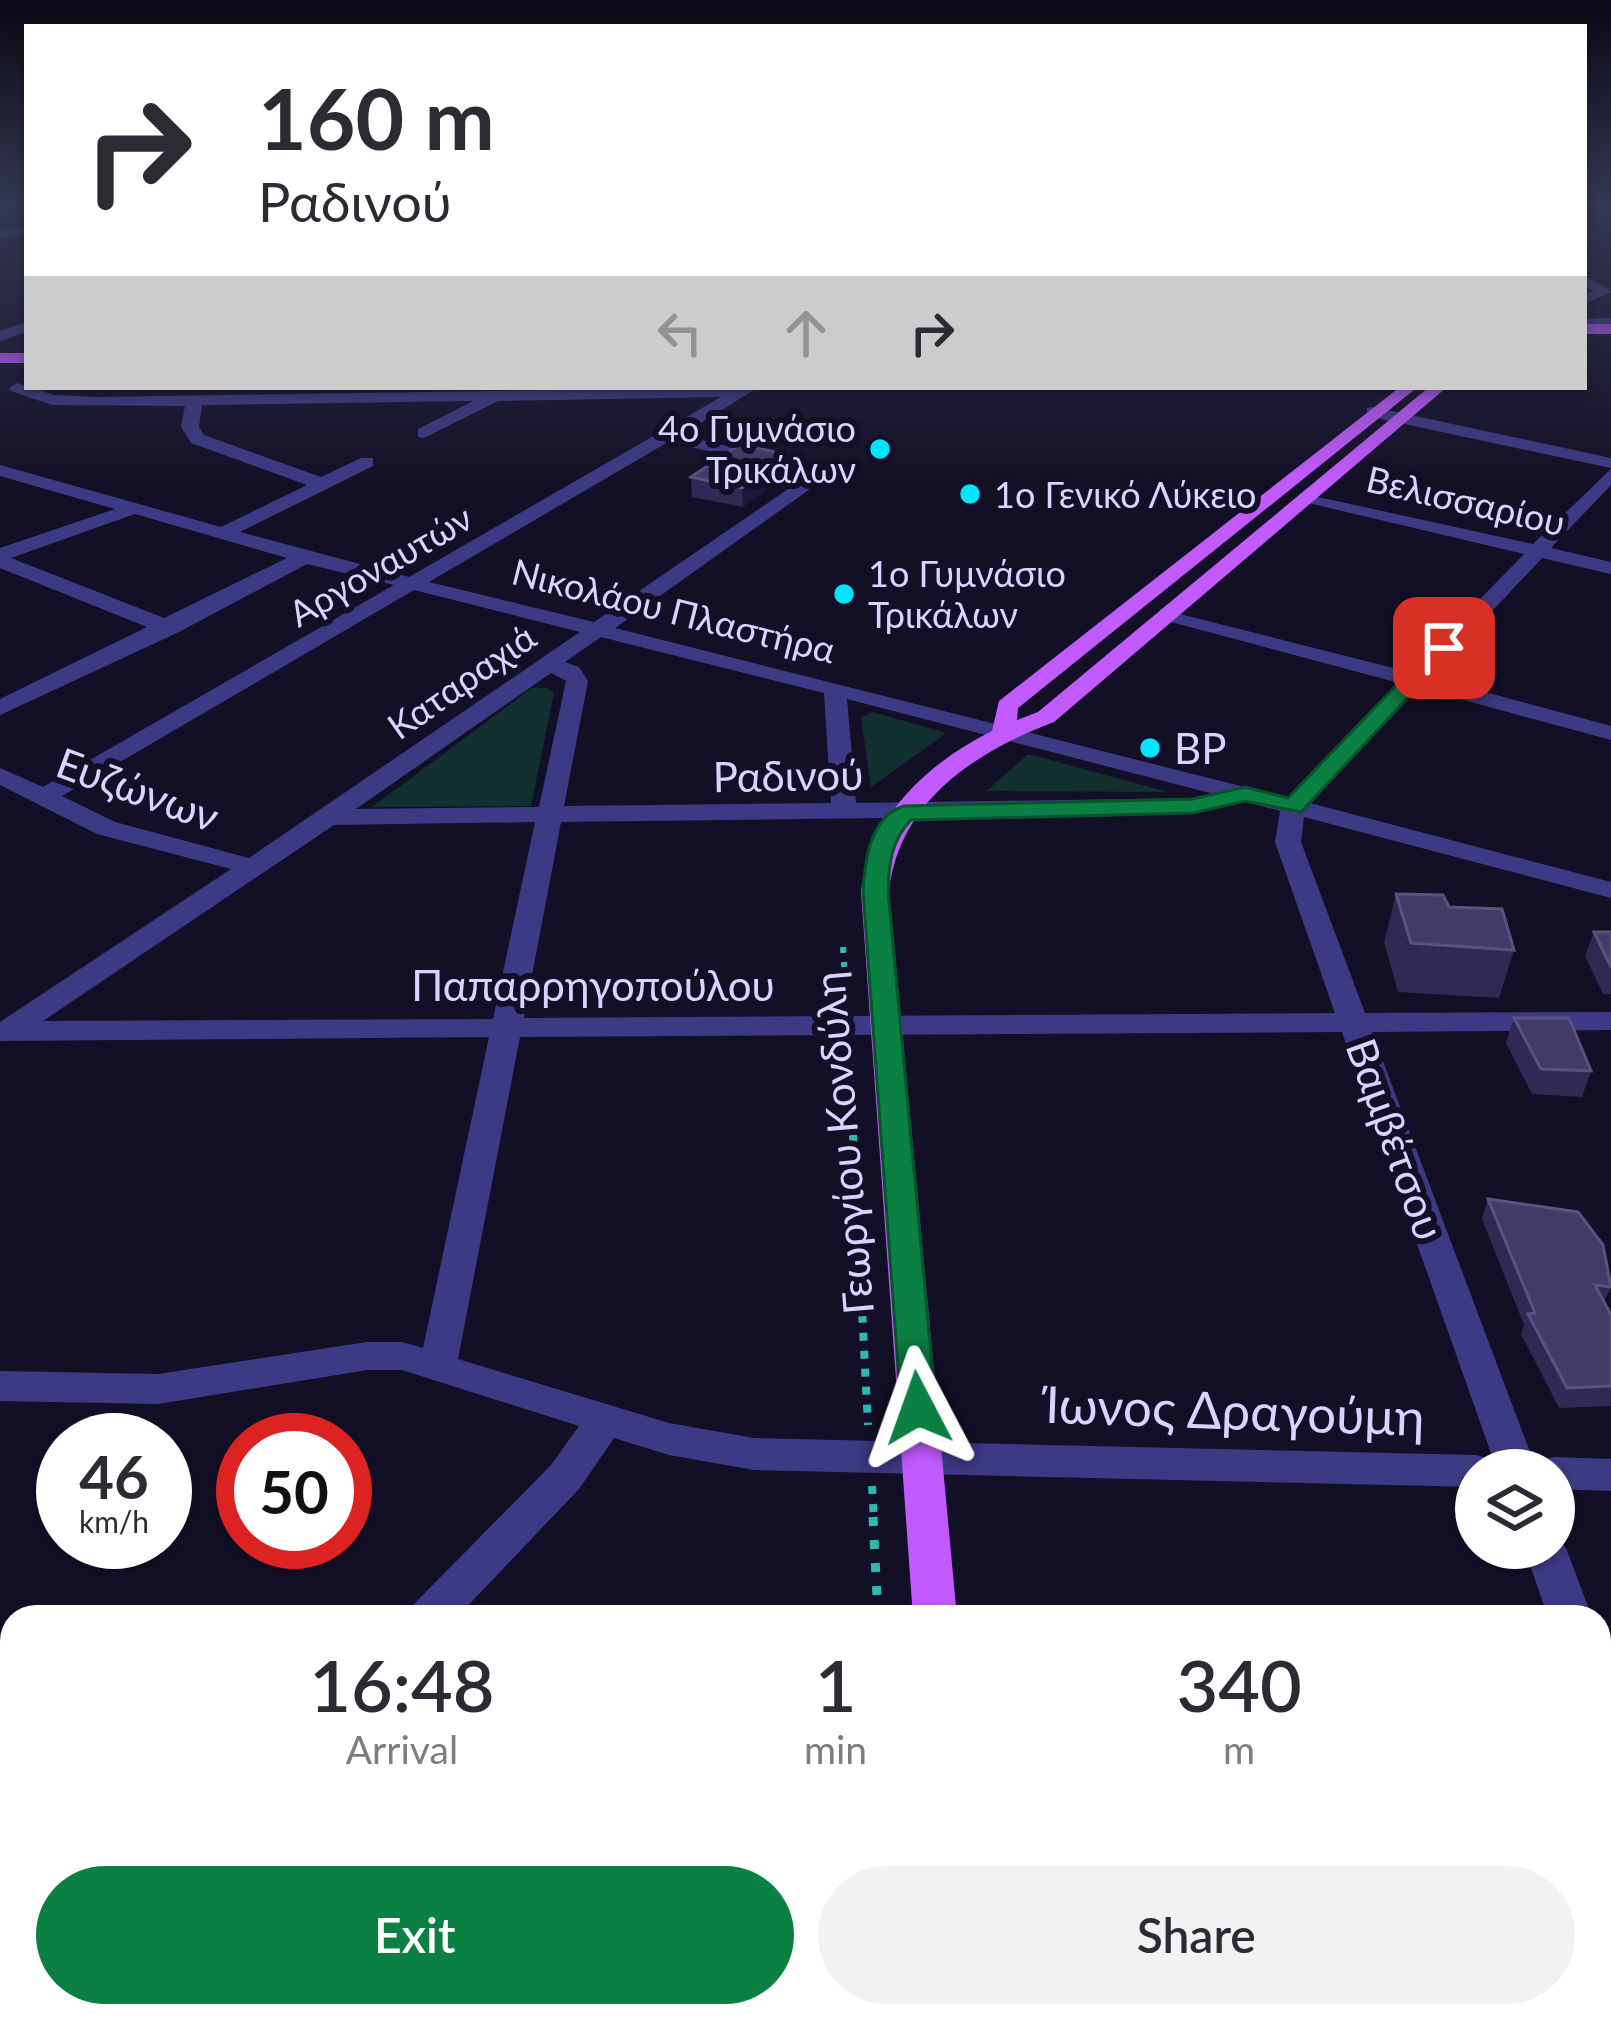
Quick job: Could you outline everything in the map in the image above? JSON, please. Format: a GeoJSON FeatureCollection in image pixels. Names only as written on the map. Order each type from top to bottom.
{"type":"FeatureCollection","features":[{"type":"Feature","properties":{"kind":"main road"},"geometry":{"type":"LineString","coordinates":[[904,813],[1004,730],[1046,717],[1307,496],[1402,401],[1430,390]]}},
{"type":"Feature","properties":{"kind":"main road"},"geometry":{"type":"LineString","coordinates":[[1004,730],[1007,706],[1373,412]]}},
{"type":"Feature","properties":{"kind":"main road","name":"Γεωργίου Κονδύλη"},"geometry":{"type":"LineString","coordinates":[[904,813],[884,837],[875,877],[933,1605]]}},
{"type":"Feature","properties":{"kind":"street"},"geometry":{"type":"LineString","coordinates":[[17,388],[57,400],[746,390]]}},
{"type":"Feature","properties":{"kind":"street","name":"Αργοναυτών"},"geometry":{"type":"LineString","coordinates":[[40,798],[746,390]]}},
{"type":"Feature","properties":{"kind":"street"},"geometry":{"type":"LineString","coordinates":[[424,433],[498,396]]}},
{"type":"Feature","properties":{"kind":"street"},"geometry":{"type":"LineString","coordinates":[[194,400],[190,427],[197,439],[322,484]]}},
{"type":"Feature","properties":{"kind":"street"},"geometry":{"type":"LineString","coordinates":[[1373,412],[1402,401],[1611,463]]}},
{"type":"Feature","properties":{"kind":"street","name":"Καταραχιά"},"geometry":{"type":"LineString","coordinates":[[4,1034],[328,817],[825,472],[667,437]]}},
{"type":"Feature","properties":{"kind":"street"},"geometry":{"type":"LineString","coordinates":[[222,534],[368,462]]}},
{"type":"Feature","properties":{"kind":"street","name":"Νικολάου Πλαστήρα"},"geometry":{"type":"LineString","coordinates":[[0,470],[305,556],[1004,730],[1611,890]]}},
{"type":"Feature","properties":{"kind":"street"},"geometry":{"type":"LineString","coordinates":[[1293,807],[1611,474]]}},
{"type":"Feature","properties":{"kind":"street","name":"Βελισσαρίου"},"geometry":{"type":"LineString","coordinates":[[1307,496],[1611,568]]}},
{"type":"Feature","properties":{"kind":"street"},"geometry":{"type":"LineString","coordinates":[[0,558],[132,509]]}},
{"type":"Feature","properties":{"kind":"street"},"geometry":{"type":"LineString","coordinates":[[0,708],[169,628],[305,556]]}},
{"type":"Feature","properties":{"kind":"street"},"geometry":{"type":"LineString","coordinates":[[0,558],[169,628]]}},
{"type":"Feature","properties":{"kind":"street"},"geometry":{"type":"LineString","coordinates":[[1168,614],[1611,733]]}},
{"type":"Feature","properties":{"kind":"street"},"geometry":{"type":"LineString","coordinates":[[439,1366],[577,680],[548,664]]}},
{"type":"Feature","properties":{"kind":"street"},"geometry":{"type":"LineString","coordinates":[[0,681],[30,695]]}},
{"type":"Feature","properties":{"kind":"street"},"geometry":{"type":"LineString","coordinates":[[836,688],[844,814]]}},
{"type":"Feature","properties":{"kind":"street","name":"Ευζώνων"},"geometry":{"type":"LineString","coordinates":[[0,776],[106,828],[253,867]]}},
{"type":"Feature","properties":{"kind":"street","name":"Ραδινού"},"geometry":{"type":"LineString","coordinates":[[328,817],[1193,806],[1245,794]]}},
{"type":"Feature","properties":{"kind":"street","name":"Βαμβέτσου"},"geometry":{"type":"LineString","coordinates":[[1293,807],[1288,842],[1509,1449]]}},
{"type":"Feature","properties":{"kind":"street","name":"Παπαρρηγοπούλου"},"geometry":{"type":"LineString","coordinates":[[4,1034],[1611,1021]]}},
{"type":"Feature","properties":{"kind":"street","name":"Ίωνος Δραγούμη"},"geometry":{"type":"LineString","coordinates":[[0,1387],[158,1389],[378,1355],[439,1366],[708,1448],[1455,1470]]}},
{"type":"Feature","properties":{"kind":"street"},"geometry":{"type":"LineString","coordinates":[[441,1605],[551,1492],[606,1419]]}},
{"type":"Feature","properties":{"kind":"street"},"geometry":{"type":"LineString","coordinates":[[1575,1474],[1611,1475]]}},
{"type":"Feature","properties":{"kind":"street"},"geometry":{"type":"LineString","coordinates":[[1553,1569],[1566,1605]]}},
{"type":"Feature","properties":{"kind":"path"},"geometry":{"type":"LineString","coordinates":[[843,942],[877,1605]]}},
{"type":"Feature","properties":{"kind":"green space"},"geometry":{"type":"Polygon","coordinates":[[[532,688],[554,693],[531,806],[372,807],[532,688]]]}},
{"type":"Feature","properties":{"kind":"green space"},"geometry":{"type":"Polygon","coordinates":[[[873,712],[946,733],[871,787],[861,717],[873,712]]]}},
{"type":"Feature","properties":{"kind":"green space"},"geometry":{"type":"Polygon","coordinates":[[[1032,755],[1168,792],[986,791],[1032,755]]]}},
{"type":"Feature","properties":{"kind":"building"},"geometry":{"type":"Polygon","coordinates":[[[740,444],[789,455],[742,488],[691,477],[740,444]]]}},
{"type":"Feature","properties":{"kind":"building"},"geometry":{"type":"Polygon","coordinates":[[[1396,894],[1443,895],[1449,907],[1502,909],[1514,950],[1411,943],[1396,894]]]}},
{"type":"Feature","properties":{"kind":"building"},"geometry":{"type":"Polygon","coordinates":[[[1594,932],[1611,932],[1611,967],[1594,932]]]}},
{"type":"Feature","properties":{"kind":"building"},"geometry":{"type":"Polygon","coordinates":[[[1514,1018],[1569,1018],[1591,1071],[1541,1069],[1514,1018]]]}},
{"type":"Feature","properties":{"kind":"building"},"geometry":{"type":"Polygon","coordinates":[[[1488,1199],[1578,1212],[1603,1245],[1611,1287],[1595,1285],[1611,1315],[1611,1386],[1567,1388],[1528,1314],[1535,1313],[1488,1199]]]}},
{"type":"Feature","properties":{"kind":"place","name":"4ο Γυμνάσιο Τρικάλων"},"geometry":{"type":"Point","coordinates":[880,449]}},
{"type":"Feature","properties":{"kind":"place","name":"1ο Γενικό Λύκειο"},"geometry":{"type":"Point","coordinates":[970,494]}},
{"type":"Feature","properties":{"kind":"place","name":"1ο Γυμνάσιο Τρικάλων"},"geometry":{"type":"Point","coordinates":[844,594]}},
{"type":"Feature","properties":{"kind":"place","name":"BP"},"geometry":{"type":"Point","coordinates":[1150,748]}},
{"type":"Feature","properties":{"kind":"route"},"geometry":{"type":"LineString","coordinates":[[918,1408],[890,1025],[875,891],[878,855],[890,828],[904,813],[1193,806],[1226,803],[1245,794],[1293,807],[1444,648]]}}]}
